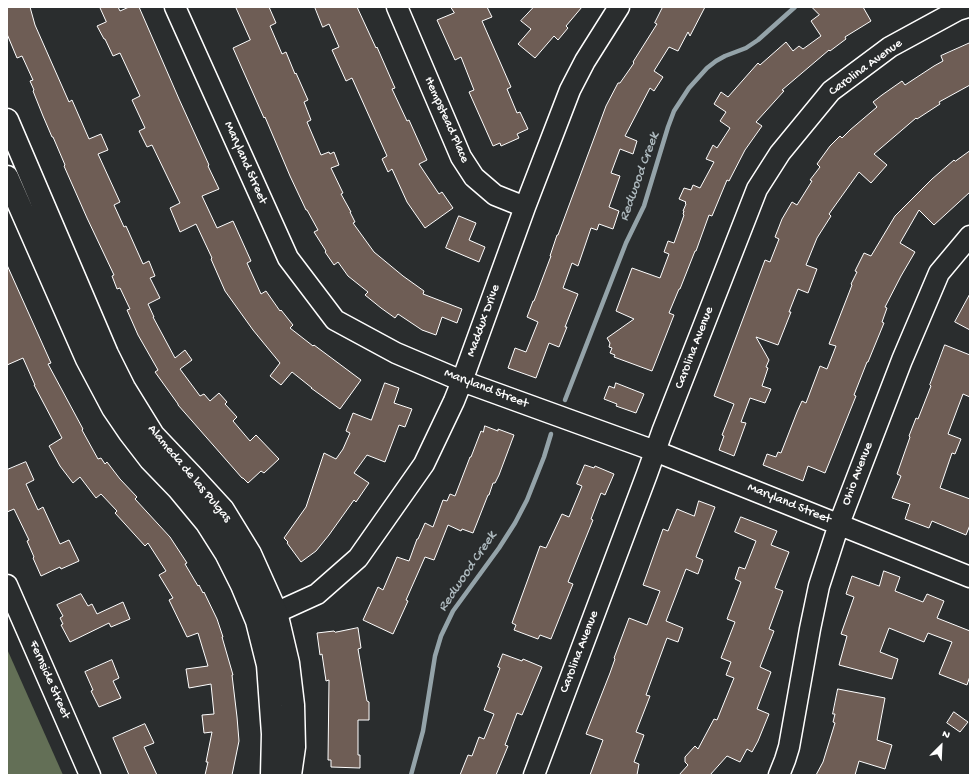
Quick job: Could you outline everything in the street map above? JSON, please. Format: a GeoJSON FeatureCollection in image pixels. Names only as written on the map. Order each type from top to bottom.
{"type":"FeatureCollection","features":[{"type":"Feature","properties":{"kind":"main road","name":"Alameda de las Pulgas"},"geometry":{"type":"LineString","coordinates":[[7,120],[107,354],[124,388],[153,435],[192,475],[223,510],[250,554],[267,616],[288,663],[293,705],[294,747],[290,775]]}},
{"type":"Feature","properties":{"kind":"main road","name":"Alameda de las Pulgas"},"geometry":{"type":"LineString","coordinates":[[7,177],[87,359],[113,408],[130,433],[150,458],[178,488],[207,523],[226,553],[242,585],[267,616],[268,665],[273,734],[272,775]]}},
{"type":"Feature","properties":{"kind":"street","name":"Maryland Street"},"geometry":{"type":"LineString","coordinates":[[175,7],[288,258],[335,320],[396,353],[462,381],[655,451],[970,578]]}},
{"type":"Feature","properties":{"kind":"street","name":"Hempstead Place"},"geometry":{"type":"LineString","coordinates":[[397,7],[461,157],[474,177],[495,195],[525,207]]}},
{"type":"Feature","properties":{"kind":"street","name":"Maddux Drive"},"geometry":{"type":"LineString","coordinates":[[267,616],[317,594],[358,558],[424,464],[462,381],[525,207],[570,90],[585,61],[619,7]]}},
{"type":"Feature","properties":{"kind":"street","name":"Carolina Avenue"},"geometry":{"type":"LineString","coordinates":[[534,775],[648,474],[655,451],[757,189],[780,153],[831,91],[890,47],[961,8]]}},
{"type":"Feature","properties":{"kind":"street","name":"Ohio Avenue"},"geometry":{"type":"LineString","coordinates":[[779,775],[790,747],[810,629],[819,586],[839,524],[902,360],[939,273],[970,236]]}},
{"type":"Feature","properties":{"kind":"street","name":"Fernside Street"},"geometry":{"type":"LineString","coordinates":[[7,585],[90,775]]}},
{"type":"Feature","properties":{"kind":"green space"},"geometry":{"type":"Polygon","coordinates":[[[7,649],[63,775],[7,775],[7,649]]]}},
{"type":"Feature","properties":{"kind":"building"},"geometry":{"type":"Polygon","coordinates":[[[7,7],[30,7],[35,25],[69,102],[72,100],[89,139],[101,134],[108,150],[98,154],[120,202],[114,205],[124,227],[126,226],[143,264],[149,261],[155,276],[150,278],[160,298],[148,304],[153,317],[175,358],[185,350],[192,360],[180,369],[200,396],[204,394],[210,401],[219,393],[227,402],[225,404],[237,417],[233,421],[250,441],[256,435],[279,459],[264,473],[261,471],[248,483],[178,405],[155,372],[158,370],[138,335],[127,310],[130,309],[120,288],[117,289],[112,276],[114,275],[87,218],[43,116],[30,81],[33,80],[22,56],[17,58],[7,34],[7,7]]]}},
{"type":"Feature","properties":{"kind":"building"},"geometry":{"type":"Polygon","coordinates":[[[100,7],[118,7],[120,11],[129,7],[139,7],[219,189],[202,196],[217,228],[233,221],[251,261],[247,263],[261,294],[266,291],[280,311],[281,310],[293,325],[290,328],[361,380],[340,409],[292,372],[281,385],[270,376],[280,363],[253,330],[225,291],[196,224],[180,232],[170,208],[180,203],[152,145],[147,147],[139,131],[145,128],[132,100],[140,96],[120,53],[113,56],[97,26],[106,22],[100,7]]]}},
{"type":"Feature","properties":{"kind":"building"},"geometry":{"type":"Polygon","coordinates":[[[236,7],[269,7],[276,23],[270,26],[282,54],[286,52],[308,100],[304,102],[311,120],[307,122],[321,155],[334,152],[339,165],[331,168],[343,193],[341,194],[355,222],[353,223],[374,252],[424,291],[423,294],[462,309],[457,323],[442,317],[436,335],[422,330],[398,314],[395,318],[365,295],[368,292],[348,276],[338,262],[334,265],[314,232],[318,230],[306,210],[290,176],[233,48],[250,40],[236,7]]]}},
{"type":"Feature","properties":{"kind":"building"},"geometry":{"type":"Polygon","coordinates":[[[315,7],[357,7],[376,48],[377,47],[395,88],[392,89],[407,121],[409,120],[427,160],[419,164],[439,194],[442,192],[453,208],[425,228],[407,202],[392,169],[388,172],[382,159],[387,156],[352,78],[346,81],[332,50],[339,47],[329,24],[323,27],[315,7]]]}},
{"type":"Feature","properties":{"kind":"building"},"geometry":{"type":"Polygon","coordinates":[[[451,7],[487,7],[492,17],[482,21],[511,87],[507,89],[517,113],[520,112],[528,129],[517,134],[519,138],[501,146],[500,143],[493,146],[469,92],[474,90],[461,57],[455,60],[437,20],[454,13],[451,7]]]}},
{"type":"Feature","properties":{"kind":"building"},"geometry":{"type":"Polygon","coordinates":[[[534,7],[582,7],[566,26],[568,28],[558,40],[554,36],[535,58],[518,44],[531,29],[521,21],[534,7]]]}},
{"type":"Feature","properties":{"kind":"building"},"geometry":{"type":"Polygon","coordinates":[[[663,7],[705,7],[690,36],[688,32],[678,51],[669,47],[654,71],[663,77],[654,91],[650,88],[625,136],[637,141],[633,154],[620,149],[611,173],[620,176],[609,207],[619,211],[613,229],[599,224],[597,230],[591,228],[578,266],[572,263],[563,288],[578,294],[559,347],[549,343],[536,378],[508,368],[515,348],[526,352],[538,322],[527,317],[606,106],[618,83],[620,83],[634,63],[633,62],[657,24],[655,23],[663,7]]]}},
{"type":"Feature","properties":{"kind":"building"},"geometry":{"type":"Polygon","coordinates":[[[812,7],[863,7],[871,21],[845,37],[846,39],[830,51],[829,50],[782,90],[784,91],[756,122],[762,126],[745,150],[729,181],[727,180],[712,216],[709,215],[696,251],[669,313],[674,315],[652,371],[614,357],[615,355],[610,353],[612,348],[609,347],[610,343],[607,338],[634,319],[616,311],[632,268],[660,278],[669,254],[664,252],[668,241],[674,243],[684,215],[683,211],[686,202],[679,199],[684,188],[691,190],[693,185],[700,188],[714,162],[706,159],[713,145],[717,148],[730,128],[720,121],[726,112],[714,104],[721,92],[728,97],[758,63],[760,65],[786,42],[793,51],[799,46],[803,49],[821,36],[811,21],[819,15],[812,7]]]}},
{"type":"Feature","properties":{"kind":"building"},"geometry":{"type":"Polygon","coordinates":[[[970,43],[970,85],[939,102],[940,104],[917,119],[916,118],[874,154],[887,165],[871,183],[859,172],[829,214],[831,216],[817,238],[806,265],[817,269],[808,293],[798,289],[778,345],[756,337],[769,360],[762,386],[771,389],[765,403],[750,398],[741,422],[746,423],[734,456],[719,450],[724,436],[722,435],[734,404],[714,396],[765,260],[770,262],[779,239],[775,237],[782,219],[792,202],[797,205],[812,181],[810,180],[820,167],[817,164],[830,146],[840,136],[842,138],[877,107],[873,102],[902,81],[905,85],[943,61],[941,56],[970,43]]]}},
{"type":"Feature","properties":{"kind":"building"},"geometry":{"type":"Polygon","coordinates":[[[970,151],[970,192],[934,225],[919,210],[900,243],[915,252],[885,307],[887,308],[882,322],[884,323],[854,395],[856,396],[825,473],[808,466],[803,481],[763,465],[767,454],[776,457],[778,452],[781,453],[802,401],[806,403],[820,366],[827,369],[836,346],[829,344],[852,285],[851,284],[857,272],[855,271],[864,253],[871,256],[895,216],[932,179],[954,160],[955,161],[970,151]]]}},
{"type":"Feature","properties":{"kind":"building"},"geometry":{"type":"Polygon","coordinates":[[[459,216],[476,223],[469,240],[485,247],[479,262],[446,248],[459,216]]]}},
{"type":"Feature","properties":{"kind":"building"},"geometry":{"type":"Polygon","coordinates":[[[7,265],[51,363],[48,364],[98,459],[101,458],[105,464],[107,462],[137,497],[135,499],[170,537],[187,563],[185,564],[198,586],[199,585],[203,593],[204,592],[217,619],[233,675],[239,741],[232,775],[205,775],[212,732],[204,733],[202,715],[214,714],[211,684],[189,688],[186,669],[208,666],[198,633],[187,637],[169,600],[173,598],[159,575],[166,571],[148,543],[145,546],[115,513],[117,511],[101,494],[96,498],[80,477],[73,483],[60,466],[49,446],[62,438],[34,385],[23,358],[7,365],[7,265]]]}},
{"type":"Feature","properties":{"kind":"building"},"geometry":{"type":"Polygon","coordinates":[[[970,294],[970,330],[955,322],[970,294]]]}},
{"type":"Feature","properties":{"kind":"building"},"geometry":{"type":"Polygon","coordinates":[[[945,345],[970,355],[970,397],[963,394],[948,434],[961,439],[955,454],[952,453],[940,488],[970,499],[970,525],[966,535],[932,521],[929,528],[905,519],[910,504],[892,498],[901,476],[897,474],[910,437],[909,436],[916,418],[918,419],[945,345]]]}},
{"type":"Feature","properties":{"kind":"building"},"geometry":{"type":"Polygon","coordinates":[[[385,383],[399,388],[394,403],[412,409],[405,427],[399,425],[385,462],[367,455],[354,473],[369,483],[356,502],[354,500],[316,551],[301,562],[284,538],[306,507],[324,453],[336,459],[343,449],[350,433],[346,431],[353,413],[371,420],[385,383]]]}},
{"type":"Feature","properties":{"kind":"building"},"geometry":{"type":"Polygon","coordinates":[[[616,383],[644,394],[636,413],[616,406],[617,404],[604,399],[609,386],[614,388],[616,383]]]}},
{"type":"Feature","properties":{"kind":"building"},"geometry":{"type":"Polygon","coordinates":[[[485,426],[514,435],[499,475],[495,483],[493,483],[473,533],[462,529],[461,531],[448,525],[434,560],[425,557],[393,634],[363,620],[378,587],[383,590],[397,557],[409,561],[425,523],[433,527],[443,500],[447,501],[450,494],[455,496],[481,431],[483,432],[485,426]]]}},
{"type":"Feature","properties":{"kind":"building"},"geometry":{"type":"Polygon","coordinates":[[[26,462],[34,480],[26,484],[38,510],[43,507],[60,544],[69,540],[79,561],[61,569],[60,567],[41,576],[27,541],[29,540],[14,509],[7,512],[7,470],[26,462]]]}},
{"type":"Feature","properties":{"kind":"building"},"geometry":{"type":"Polygon","coordinates":[[[585,465],[594,468],[595,466],[614,474],[605,495],[601,493],[591,519],[593,520],[568,582],[573,584],[551,639],[540,635],[538,639],[514,630],[516,625],[512,623],[540,546],[546,548],[562,514],[569,517],[582,486],[577,484],[585,465]]]}},
{"type":"Feature","properties":{"kind":"building"},"geometry":{"type":"Polygon","coordinates":[[[699,501],[715,507],[696,557],[703,560],[698,574],[686,569],[666,621],[683,628],[678,642],[667,638],[646,695],[650,696],[636,732],[644,735],[634,762],[639,764],[637,775],[590,775],[603,740],[586,734],[610,673],[629,618],[647,625],[660,591],[643,585],[663,529],[668,531],[677,509],[694,516],[699,501]]]}},
{"type":"Feature","properties":{"kind":"building"},"geometry":{"type":"Polygon","coordinates":[[[741,517],[777,531],[771,545],[789,552],[775,588],[783,591],[769,629],[774,631],[760,667],[771,672],[757,709],[769,714],[752,752],[747,749],[740,762],[727,756],[710,775],[679,775],[688,765],[685,762],[685,757],[695,746],[698,749],[714,719],[717,720],[734,678],[726,675],[731,662],[721,658],[735,622],[727,619],[741,582],[735,579],[739,567],[745,569],[756,541],[735,532],[741,517]]]}},
{"type":"Feature","properties":{"kind":"building"},"geometry":{"type":"Polygon","coordinates":[[[884,571],[900,577],[895,591],[923,602],[927,594],[944,601],[937,618],[970,631],[970,676],[967,685],[939,674],[952,642],[928,633],[924,642],[889,628],[880,652],[898,659],[892,679],[839,665],[847,636],[841,634],[854,597],[846,594],[852,576],[879,586],[884,571]]]}},
{"type":"Feature","properties":{"kind":"building"},"geometry":{"type":"Polygon","coordinates":[[[81,594],[88,606],[92,604],[97,614],[123,602],[130,619],[111,627],[109,623],[70,642],[61,625],[63,624],[60,618],[63,616],[57,605],[81,594]]]}},
{"type":"Feature","properties":{"kind":"building"},"geometry":{"type":"Polygon","coordinates":[[[358,628],[361,648],[358,649],[367,701],[369,702],[369,720],[358,720],[358,755],[360,755],[360,768],[331,767],[331,760],[328,760],[329,680],[326,681],[317,633],[358,628]]]}},
{"type":"Feature","properties":{"kind":"building"},"geometry":{"type":"Polygon","coordinates":[[[503,654],[522,661],[523,659],[542,667],[522,715],[517,713],[505,745],[508,746],[496,775],[460,775],[468,755],[472,756],[479,737],[484,739],[494,714],[484,710],[500,668],[498,667],[503,654]]]}},
{"type":"Feature","properties":{"kind":"building"},"geometry":{"type":"Polygon","coordinates":[[[112,660],[119,678],[113,681],[121,698],[99,707],[91,691],[93,690],[85,672],[112,660]]]}},
{"type":"Feature","properties":{"kind":"building"},"geometry":{"type":"Polygon","coordinates":[[[838,689],[885,698],[877,740],[892,745],[885,769],[859,761],[855,775],[816,775],[823,762],[835,723],[833,722],[835,714],[833,714],[838,689]]]}},
{"type":"Feature","properties":{"kind":"building"},"geometry":{"type":"Polygon","coordinates":[[[954,712],[968,722],[960,732],[947,723],[954,712]]]}},
{"type":"Feature","properties":{"kind":"building"},"geometry":{"type":"Polygon","coordinates":[[[145,724],[154,743],[144,747],[157,775],[129,775],[113,738],[145,724]]]}},
{"type":"Feature","properties":{"kind":"waterway","name":"Redwood Creek"},"geometry":{"type":"LineString","coordinates":[[565,400],[626,243],[644,206],[674,111],[689,88],[707,68],[725,56],[746,48],[758,40],[795,7]]}},
{"type":"Feature","properties":{"kind":"waterway","name":"Redwood Creek"},"geometry":{"type":"LineString","coordinates":[[411,775],[423,731],[435,656],[441,636],[453,611],[499,548],[515,523],[527,500],[544,457],[551,434]]}}]}
